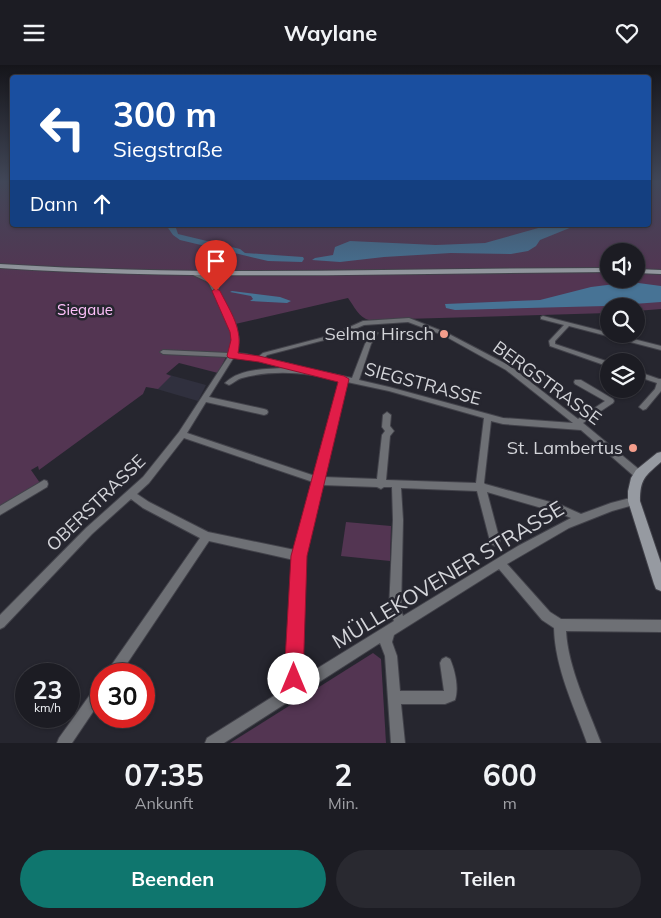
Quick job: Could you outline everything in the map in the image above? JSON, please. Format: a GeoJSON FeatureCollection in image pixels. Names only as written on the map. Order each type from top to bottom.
{"type":"FeatureCollection","features":[{"type":"Feature","properties":{"kind":"main road"},"geometry":{"type":"LineString","coordinates":[[0,266],[214,276],[600,270]]}},
{"type":"Feature","properties":{"kind":"main road"},"geometry":{"type":"LineString","coordinates":[[645,271],[661,271]]}},
{"type":"Feature","properties":{"kind":"main road"},"geometry":{"type":"LineString","coordinates":[[660,457],[638,474],[634,501],[661,584]]}},
{"type":"Feature","properties":{"kind":"street","name":"OBERSTRASSE"},"geometry":{"type":"LineString","coordinates":[[0,623],[83,537],[132,495],[161,464],[232,356],[236,340],[235,332],[216,291],[214,276]]}},
{"type":"Feature","properties":{"kind":"street"},"geometry":{"type":"LineString","coordinates":[[214,276],[216,291]]}},
{"type":"Feature","properties":{"kind":"street"},"geometry":{"type":"LineString","coordinates":[[543,318],[661,348]]}},
{"type":"Feature","properties":{"kind":"street","name":"BERGSTRASSE"},"geometry":{"type":"LineString","coordinates":[[259,359],[265,354],[334,336],[363,323],[409,320],[444,334],[495,360],[581,425],[638,474]]}},
{"type":"Feature","properties":{"kind":"street"},"geometry":{"type":"LineString","coordinates":[[568,324],[552,341],[552,345],[600,361]]}},
{"type":"Feature","properties":{"kind":"street"},"geometry":{"type":"LineString","coordinates":[[355,381],[368,344],[374,333]]}},
{"type":"Feature","properties":{"kind":"street"},"geometry":{"type":"LineString","coordinates":[[163,352],[259,359],[313,373]]}},
{"type":"Feature","properties":{"kind":"street","name":"SIEGSTRASSE"},"geometry":{"type":"LineString","coordinates":[[229,383],[238,376],[262,372],[287,370],[313,373],[355,381],[488,417],[519,423],[581,425]]}},
{"type":"Feature","properties":{"kind":"street"},"geometry":{"type":"LineString","coordinates":[[643,407],[658,390],[661,381],[645,376]]}},
{"type":"Feature","properties":{"kind":"street"},"geometry":{"type":"LineString","coordinates":[[294,690],[293,669],[299,556],[320,481],[344,379]]}},
{"type":"Feature","properties":{"kind":"street"},"geometry":{"type":"LineString","coordinates":[[578,382],[609,399],[609,402],[596,410],[581,425]]}},
{"type":"Feature","properties":{"kind":"street"},"geometry":{"type":"LineString","coordinates":[[205,399],[264,412]]}},
{"type":"Feature","properties":{"kind":"street"},"geometry":{"type":"LineString","coordinates":[[587,405],[596,410]]}},
{"type":"Feature","properties":{"kind":"street"},"geometry":{"type":"LineString","coordinates":[[382,485],[386,435],[390,431],[386,427],[387,415]]}},
{"type":"Feature","properties":{"kind":"street"},"geometry":{"type":"LineString","coordinates":[[488,417],[481,487],[494,541]]}},
{"type":"Feature","properties":{"kind":"street"},"geometry":{"type":"LineString","coordinates":[[182,434],[320,481],[382,485],[481,487],[561,509],[580,518]]}},
{"type":"Feature","properties":{"kind":"street"},"geometry":{"type":"LineString","coordinates":[[0,511],[44,484]]}},
{"type":"Feature","properties":{"kind":"street"},"geometry":{"type":"LineString","coordinates":[[396,485],[398,520],[395,610],[401,623]]}},
{"type":"Feature","properties":{"kind":"street"},"geometry":{"type":"LineString","coordinates":[[132,495],[146,505],[207,536],[299,556]]}},
{"type":"Feature","properties":{"kind":"street","name":"MÜLLEKOVENER STRASSE"},"geometry":{"type":"LineString","coordinates":[[212,743],[388,631],[500,563],[580,518],[634,501]]}},
{"type":"Feature","properties":{"kind":"street"},"geometry":{"type":"LineString","coordinates":[[120,663],[207,536]]}},
{"type":"Feature","properties":{"kind":"street"},"geometry":{"type":"LineString","coordinates":[[500,563],[546,616],[560,625],[661,625]]}},
{"type":"Feature","properties":{"kind":"street"},"geometry":{"type":"LineString","coordinates":[[560,625],[560,639],[564,655],[594,743]]}},
{"type":"Feature","properties":{"kind":"street"},"geometry":{"type":"LineString","coordinates":[[388,631],[386,642],[391,656],[398,743]]}},
{"type":"Feature","properties":{"kind":"street"},"geometry":{"type":"LineString","coordinates":[[394,697],[445,698],[450,695],[451,690],[446,663]]}},
{"type":"Feature","properties":{"kind":"street"},"geometry":{"type":"LineString","coordinates":[[64,743],[90,705]]}},
{"type":"Feature","properties":{"kind":"shaded area"},"geometry":{"type":"Polygon","coordinates":[[[166,374],[206,385],[198,401],[150,387],[144,387],[166,374]]]}},
{"type":"Feature","properties":{"kind":"green space","name":"Siegaue"},"geometry":{"type":"Polygon","coordinates":[[[0,214],[10,214],[10,227],[651,227],[651,214],[661,214],[661,309],[645,310],[645,298],[600,298],[600,313],[369,320],[360,314],[348,298],[231,325],[235,339],[218,373],[179,363],[166,374],[171,376],[158,389],[146,387],[143,394],[39,470],[38,466],[31,470],[40,483],[0,509],[0,214]]]}},
{"type":"Feature","properties":{"kind":"green space"},"geometry":{"type":"Polygon","coordinates":[[[346,522],[391,526],[390,561],[341,556],[346,522]]]}},
{"type":"Feature","properties":{"kind":"green space"},"geometry":{"type":"Polygon","coordinates":[[[373,653],[381,659],[386,743],[230,743],[373,653]]]}},
{"type":"Feature","properties":{"kind":"water"},"geometry":{"type":"Polygon","coordinates":[[[167,227],[176,227],[178,234],[240,249],[245,253],[303,257],[304,259],[302,262],[268,261],[180,240],[173,235],[167,227]]]}},
{"type":"Feature","properties":{"kind":"water"},"geometry":{"type":"Polygon","coordinates":[[[542,227],[572,227],[540,240],[536,246],[528,251],[511,254],[451,253],[340,262],[312,260],[333,255],[335,247],[350,241],[436,245],[485,243],[542,227]]]}},
{"type":"Feature","properties":{"kind":"water"},"geometry":{"type":"Polygon","coordinates":[[[645,284],[661,286],[661,302],[645,303],[645,298],[600,298],[600,306],[455,310],[446,308],[445,304],[540,300],[591,287],[645,288],[645,284]]]}},
{"type":"Feature","properties":{"kind":"water"},"geometry":{"type":"Polygon","coordinates":[[[230,292],[280,297],[291,301],[287,303],[250,301],[253,299],[251,296],[230,292]]]}},
{"type":"Feature","properties":{"kind":"place","name":"Selma Hirsch"},"geometry":{"type":"Point","coordinates":[444,334]}},
{"type":"Feature","properties":{"kind":"place","name":"St. Lambertus"},"geometry":{"type":"Point","coordinates":[633,448]}},
{"type":"Feature","properties":{"kind":"route"},"geometry":{"type":"LineString","coordinates":[[216,291],[235,332],[236,340],[232,356],[259,359],[344,379],[320,481],[299,556],[294,679]]}}]}
